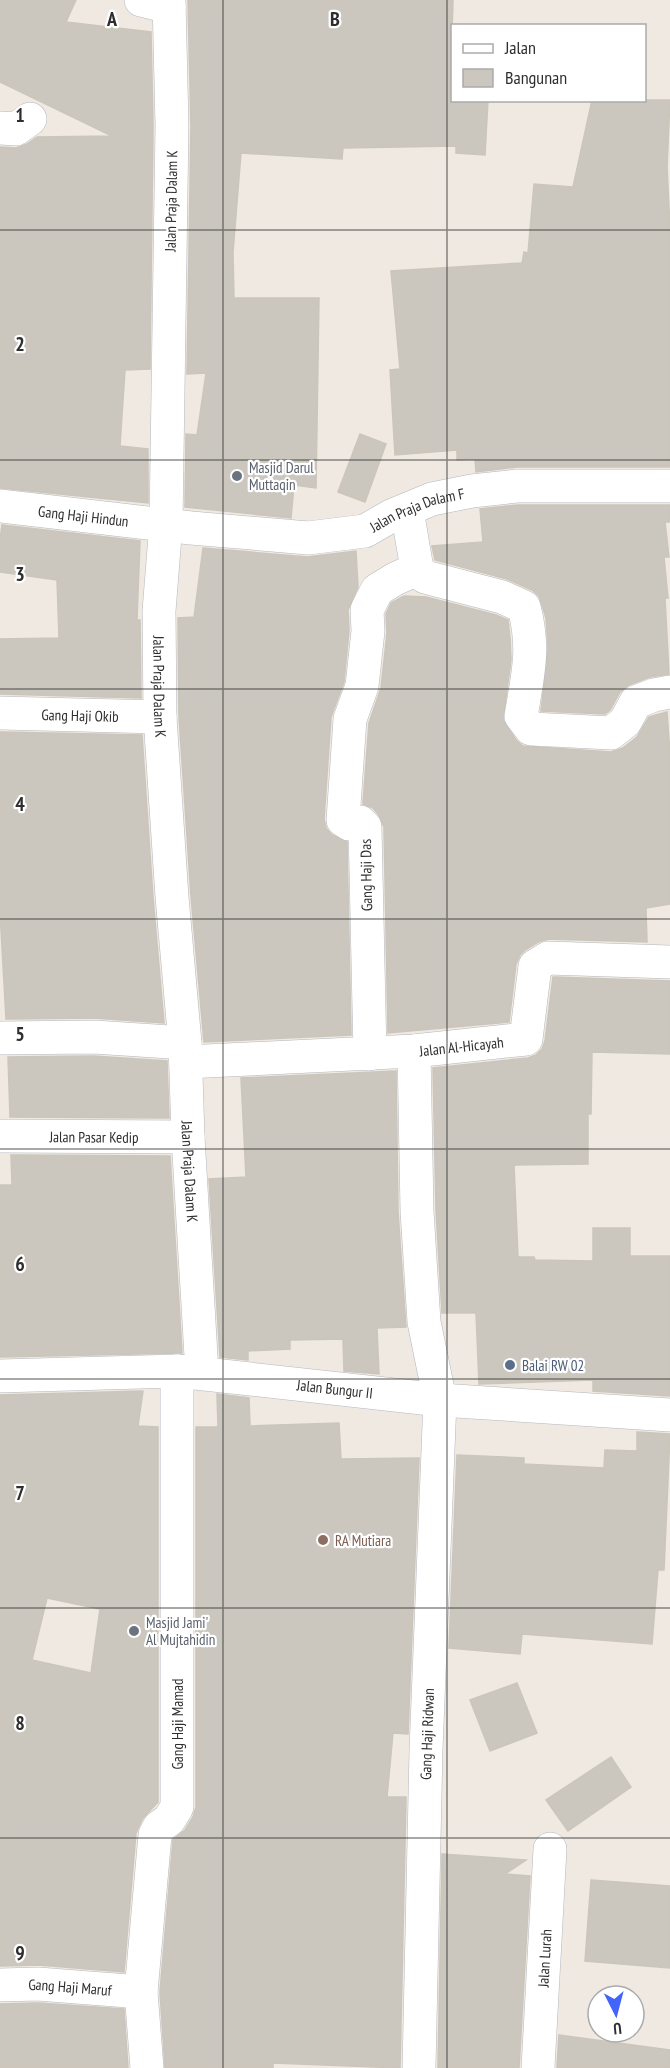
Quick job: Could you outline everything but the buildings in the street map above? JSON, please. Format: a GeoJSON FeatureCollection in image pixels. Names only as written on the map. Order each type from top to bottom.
{"type":"FeatureCollection","features":[{"type":"Feature","properties":{"kind":"street","name":"Jalan Praja Dalam K"},"geometry":{"type":"LineString","coordinates":[[160,2],[172,126],[166,524],[159,611],[160,717],[172,897],[186,1053],[189,1372]]}},
{"type":"Feature","properties":{"kind":"street","name":"Jalan Praja Dalam F"},"geometry":{"type":"LineString","coordinates":[[166,524],[308,538],[365,531],[432,500],[462,493],[517,486],[670,486]]}},
{"type":"Feature","properties":{"kind":"street","name":"Gang Haji Hindun"},"geometry":{"type":"LineString","coordinates":[[0,506],[166,524]]}},
{"type":"Feature","properties":{"kind":"street"},"geometry":{"type":"LineString","coordinates":[[407,510],[417,568],[425,577],[502,597],[524,607],[530,630],[530,661],[520,716],[531,729],[610,733],[625,722],[636,702],[654,695],[670,693]]}},
{"type":"Feature","properties":{"kind":"street","name":"Gang Haji Das"},"geometry":{"type":"LineString","coordinates":[[370,1053],[365,827],[360,822],[349,824],[343,820],[350,719],[362,686],[368,631],[367,610],[377,590],[417,568]]}},
{"type":"Feature","properties":{"kind":"street","name":"Gang Haji Okib"},"geometry":{"type":"LineString","coordinates":[[0,713],[160,717]]}},
{"type":"Feature","properties":{"kind":"street","name":"Jalan Al-Hicayah"},"geometry":{"type":"LineString","coordinates":[[0,1038],[94,1037],[186,1053],[370,1053],[414,1051],[526,1039],[535,966],[548,958],[670,962]]}},
{"type":"Feature","properties":{"kind":"street","name":"Gang Haji Ridwan"},"geometry":{"type":"LineString","coordinates":[[414,1051],[417,1211],[424,1322],[440,1400],[426,1750],[419,2068]]}},
{"type":"Feature","properties":{"kind":"street","name":"Jalan Pasar Kedip"},"geometry":{"type":"LineString","coordinates":[[0,1136],[188,1137]]}},
{"type":"Feature","properties":{"kind":"street","name":"Jalan Bungur II"},"geometry":{"type":"LineString","coordinates":[[0,1376],[189,1372],[440,1400],[670,1415]]}},
{"type":"Feature","properties":{"kind":"street","name":"Gang Haji Mamad"},"geometry":{"type":"LineString","coordinates":[[147,2068],[141,1992],[155,1834],[159,1827],[169,1820],[177,1807],[189,1372]]}},
{"type":"Feature","properties":{"kind":"street","name":"Jalan Lurah"},"geometry":{"type":"LineString","coordinates":[[538,2068],[550,1849]]}},
{"type":"Feature","properties":{"kind":"street","name":"Gang Haji Maruf"},"geometry":{"type":"LineString","coordinates":[[0,1985],[38,1984],[141,1992]]}},
{"type":"Feature","properties":{"kind":"place","name":"Masjid Darul Muttaqin"},"geometry":{"type":"Point","coordinates":[237,476]}},
{"type":"Feature","properties":{"kind":"place","name":"Balai RW 02"},"geometry":{"type":"Point","coordinates":[510,1365]}},
{"type":"Feature","properties":{"kind":"place","name":"RA Mutiara"},"geometry":{"type":"Point","coordinates":[323,1540]}},
{"type":"Feature","properties":{"kind":"place","name":"Masjid Jami' Al Mujtahidin"},"geometry":{"type":"Point","coordinates":[134,1631]}}]}
